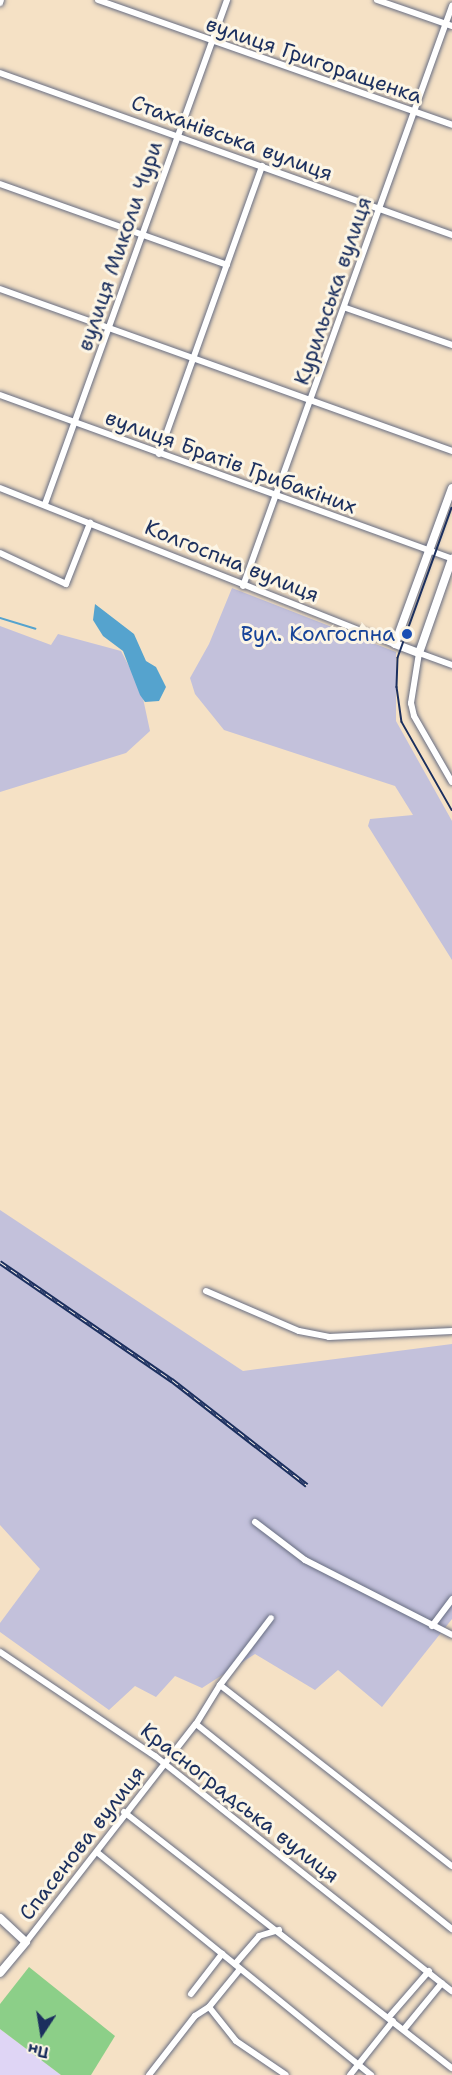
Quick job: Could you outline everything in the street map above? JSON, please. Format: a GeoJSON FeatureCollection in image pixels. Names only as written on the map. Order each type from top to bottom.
{"type":"FeatureCollection","features":[{"type":"Feature","properties":{"kind":"street","name":"вулиця Григоращенка"},"geometry":{"type":"LineString","coordinates":[[98,0],[452,125]]}},
{"type":"Feature","properties":{"kind":"street","name":"вулиця Миколи Чури"},"geometry":{"type":"LineString","coordinates":[[45,504],[176,135],[227,0]]}},
{"type":"Feature","properties":{"kind":"street"},"geometry":{"type":"LineString","coordinates":[[377,0],[449,25]]}},
{"type":"Feature","properties":{"kind":"street","name":"Курильська вулиця"},"geometry":{"type":"LineString","coordinates":[[243,586],[346,308],[378,208],[449,25],[452,6]]}},
{"type":"Feature","properties":{"kind":"street","name":"Стаханівська вулиця"},"geometry":{"type":"LineString","coordinates":[[0,73],[452,235]]}},
{"type":"Feature","properties":{"kind":"street"},"geometry":{"type":"LineString","coordinates":[[159,454],[262,166]]}},
{"type":"Feature","properties":{"kind":"street"},"geometry":{"type":"LineString","coordinates":[[0,184],[227,265]]}},
{"type":"Feature","properties":{"kind":"street"},"geometry":{"type":"LineString","coordinates":[[0,289],[313,399],[452,451]]}},
{"type":"Feature","properties":{"kind":"street"},"geometry":{"type":"LineString","coordinates":[[346,308],[452,345]]}},
{"type":"Feature","properties":{"kind":"street","name":"вулиця Братів Грибакіних"},"geometry":{"type":"LineString","coordinates":[[0,395],[452,559]]}},
{"type":"Feature","properties":{"kind":"street"},"geometry":{"type":"LineString","coordinates":[[395,644],[452,488]]}},
{"type":"Feature","properties":{"kind":"street","name":"Колгоспна вулиця"},"geometry":{"type":"LineString","coordinates":[[0,489],[45,504],[243,586],[452,665]]}},
{"type":"Feature","properties":{"kind":"street"},"geometry":{"type":"LineString","coordinates":[[0,553],[66,584],[90,523]]}},
{"type":"Feature","properties":{"kind":"street"},"geometry":{"type":"LineString","coordinates":[[452,559],[419,653],[411,690],[414,716],[452,782]]}},
{"type":"Feature","properties":{"kind":"street"},"geometry":{"type":"LineString","coordinates":[[206,1291],[299,1331],[329,1337],[452,1331]]}},
{"type":"Feature","properties":{"kind":"street"},"geometry":{"type":"LineString","coordinates":[[255,1522],[305,1560],[452,1635]]}},
{"type":"Feature","properties":{"kind":"street"},"geometry":{"type":"LineString","coordinates":[[432,1626],[452,1599]]}},
{"type":"Feature","properties":{"kind":"street","name":"Спасенова вулиця"},"geometry":{"type":"LineString","coordinates":[[26,1942],[98,1853],[124,1812],[196,1724],[220,1685],[271,1618]]}},
{"type":"Feature","properties":{"kind":"street","name":"Красноградська вулиця"},"geometry":{"type":"LineString","coordinates":[[0,1652],[165,1763],[452,1991]]}},
{"type":"Feature","properties":{"kind":"street"},"geometry":{"type":"LineString","coordinates":[[220,1685],[452,1866]]}},
{"type":"Feature","properties":{"kind":"street"},"geometry":{"type":"LineString","coordinates":[[196,1724],[452,1929]]}},
{"type":"Feature","properties":{"kind":"street"},"geometry":{"type":"LineString","coordinates":[[124,1812],[279,1930],[452,2067]]}},
{"type":"Feature","properties":{"kind":"street"},"geometry":{"type":"LineString","coordinates":[[98,1853],[371,2075]]}},
{"type":"Feature","properties":{"kind":"street"},"geometry":{"type":"LineString","coordinates":[[0,1918],[26,1942],[0,1974]]}},
{"type":"Feature","properties":{"kind":"street"},"geometry":{"type":"LineString","coordinates":[[149,2075],[195,2016],[209,2007],[259,1935],[279,1930]]}},
{"type":"Feature","properties":{"kind":"street"},"geometry":{"type":"LineString","coordinates":[[191,1994],[222,1954]]}},
{"type":"Feature","properties":{"kind":"street"},"geometry":{"type":"LineString","coordinates":[[350,2075],[429,1971]]}},
{"type":"Feature","properties":{"kind":"street"},"geometry":{"type":"LineString","coordinates":[[405,2028],[442,1983]]}},
{"type":"Feature","properties":{"kind":"street"},"geometry":{"type":"LineString","coordinates":[[209,2007],[236,2041],[286,2075]]}},
{"type":"Feature","properties":{"kind":"shaded area"},"geometry":{"type":"Polygon","coordinates":[[[232,588],[396,652],[396,721],[452,821],[452,960],[368,826],[370,819],[413,815],[395,786],[224,730],[195,694],[190,678],[209,644],[232,588]]]}},
{"type":"Feature","properties":{"kind":"shaded area"},"geometry":{"type":"Polygon","coordinates":[[[0,626],[51,645],[58,634],[121,651],[141,689],[150,731],[126,753],[0,792],[0,626]]]}},
{"type":"Feature","properties":{"kind":"shaded area"},"geometry":{"type":"Polygon","coordinates":[[[0,1210],[243,1371],[452,1344],[452,1619],[382,1707],[338,1670],[315,1690],[255,1654],[202,1688],[175,1676],[156,1697],[135,1686],[109,1710],[0,1632],[0,1623],[40,1569],[0,1525],[0,1210]]]}},
{"type":"Feature","properties":{"kind":"shaded area"},"geometry":{"type":"Polygon","coordinates":[[[0,2029],[61,2075],[0,2075],[0,2029]]]}},
{"type":"Feature","properties":{"kind":"green space"},"geometry":{"type":"Polygon","coordinates":[[[29,1967],[115,2036],[91,2075],[61,2075],[0,2029],[0,2004],[29,1967]]]}},
{"type":"Feature","properties":{"kind":"water"},"geometry":{"type":"Polygon","coordinates":[[[95,604],[134,634],[146,661],[156,667],[166,687],[159,701],[145,702],[140,695],[123,651],[103,636],[93,620],[95,604]]]}},
{"type":"Feature","properties":{"kind":"waterway"},"geometry":{"type":"LineString","coordinates":[[0,618],[35,629]]}},
{"type":"Feature","properties":{"kind":"tram line"},"geometry":{"type":"LineString","coordinates":[[452,508],[398,658],[397,687],[402,722],[452,810]]}},
{"type":"Feature","properties":{"kind":"railway"},"geometry":{"type":"LineString","coordinates":[[0,1262],[172,1380],[307,1485]]}},
{"type":"Feature","properties":{"kind":"place","name":"Вул. Колгоспна"},"geometry":{"type":"Point","coordinates":[407,634]}}]}
